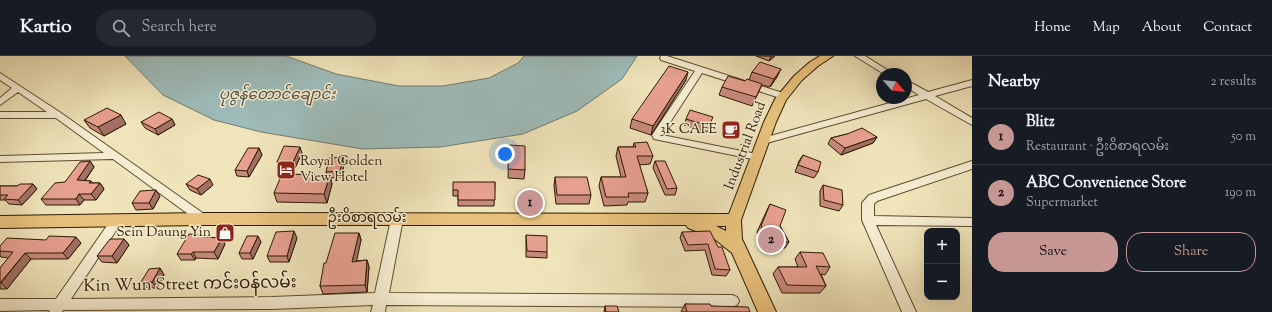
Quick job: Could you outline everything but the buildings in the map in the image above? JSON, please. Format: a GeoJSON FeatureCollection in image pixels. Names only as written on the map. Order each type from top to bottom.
{"type":"FeatureCollection","features":[{"type":"Feature","properties":{"kind":"main road","name":"Industrial Road"},"geometry":{"type":"LineString","coordinates":[[734,220],[773,115],[783,96],[798,78],[814,64],[828,56]]}},
{"type":"Feature","properties":{"kind":"main road","name":"ဦးဝိစာရလမ်း"},"geometry":{"type":"LineString","coordinates":[[0,222],[203,219],[734,220]]}},
{"type":"Feature","properties":{"kind":"main road"},"geometry":{"type":"LineString","coordinates":[[667,220],[709,229],[726,237],[740,250]]}},
{"type":"Feature","properties":{"kind":"main road"},"geometry":{"type":"LineString","coordinates":[[734,220],[734,238],[767,312]]}},
{"type":"Feature","properties":{"kind":"street"},"geometry":{"type":"LineString","coordinates":[[859,56],[880,68]]}},
{"type":"Feature","properties":{"kind":"street"},"geometry":{"type":"LineString","coordinates":[[664,58],[783,96]]}},
{"type":"Feature","properties":{"kind":"street"},"geometry":{"type":"LineString","coordinates":[[700,70],[657,134],[658,137],[757,157]]}},
{"type":"Feature","properties":{"kind":"street"},"geometry":{"type":"LineString","coordinates":[[1,78],[58,115],[203,219]]}},
{"type":"Feature","properties":{"kind":"street"},"geometry":{"type":"LineString","coordinates":[[763,141],[972,83]]}},
{"type":"Feature","properties":{"kind":"street"},"geometry":{"type":"LineString","coordinates":[[912,87],[972,122]]}},
{"type":"Feature","properties":{"kind":"street"},"geometry":{"type":"LineString","coordinates":[[0,102],[17,88]]}},
{"type":"Feature","properties":{"kind":"street"},"geometry":{"type":"LineString","coordinates":[[0,115],[58,115]]}},
{"type":"Feature","properties":{"kind":"street"},"geometry":{"type":"LineString","coordinates":[[0,158],[116,156]]}},
{"type":"Feature","properties":{"kind":"street"},"geometry":{"type":"LineString","coordinates":[[909,312],[868,220],[868,204],[873,198],[972,165]]}},
{"type":"Feature","properties":{"kind":"street"},"geometry":{"type":"LineString","coordinates":[[379,306],[397,219]]}},
{"type":"Feature","properties":{"kind":"street"},"geometry":{"type":"LineString","coordinates":[[57,308],[117,220]]}},
{"type":"Feature","properties":{"kind":"street"},"geometry":{"type":"LineString","coordinates":[[868,220],[972,222]]}},
{"type":"Feature","properties":{"kind":"street","name":"Kin Wun Street ကင်းဝန်လမ်း"},"geometry":{"type":"LineString","coordinates":[[0,305],[57,308],[270,308],[732,300]]}},
{"type":"Feature","properties":{"kind":"water","name":"ပုဇွန်တောင်ချောင်း"},"geometry":{"type":"Polygon","coordinates":[[[125,56],[286,56],[336,74],[399,86],[443,86],[489,78],[518,63],[524,56],[637,56],[622,79],[577,111],[523,134],[440,147],[363,149],[261,132],[214,120],[163,95],[125,56]]]}},
{"type":"Feature","properties":{"kind":"place","name":"3K CAFE"},"geometry":{"type":"Point","coordinates":[731,130]}},
{"type":"Feature","properties":{"kind":"place","name":"Royal Golden View Hotel"},"geometry":{"type":"Point","coordinates":[286,170]}},
{"type":"Feature","properties":{"kind":"place","name":"Blitz"},"geometry":{"type":"Point","coordinates":[530,203]}},
{"type":"Feature","properties":{"kind":"place","name":"Sein Daung Yin"},"geometry":{"type":"Point","coordinates":[225,233]}},
{"type":"Feature","properties":{"kind":"place","name":"ABC Convenience Store"},"geometry":{"type":"Point","coordinates":[771,240]}}]}
